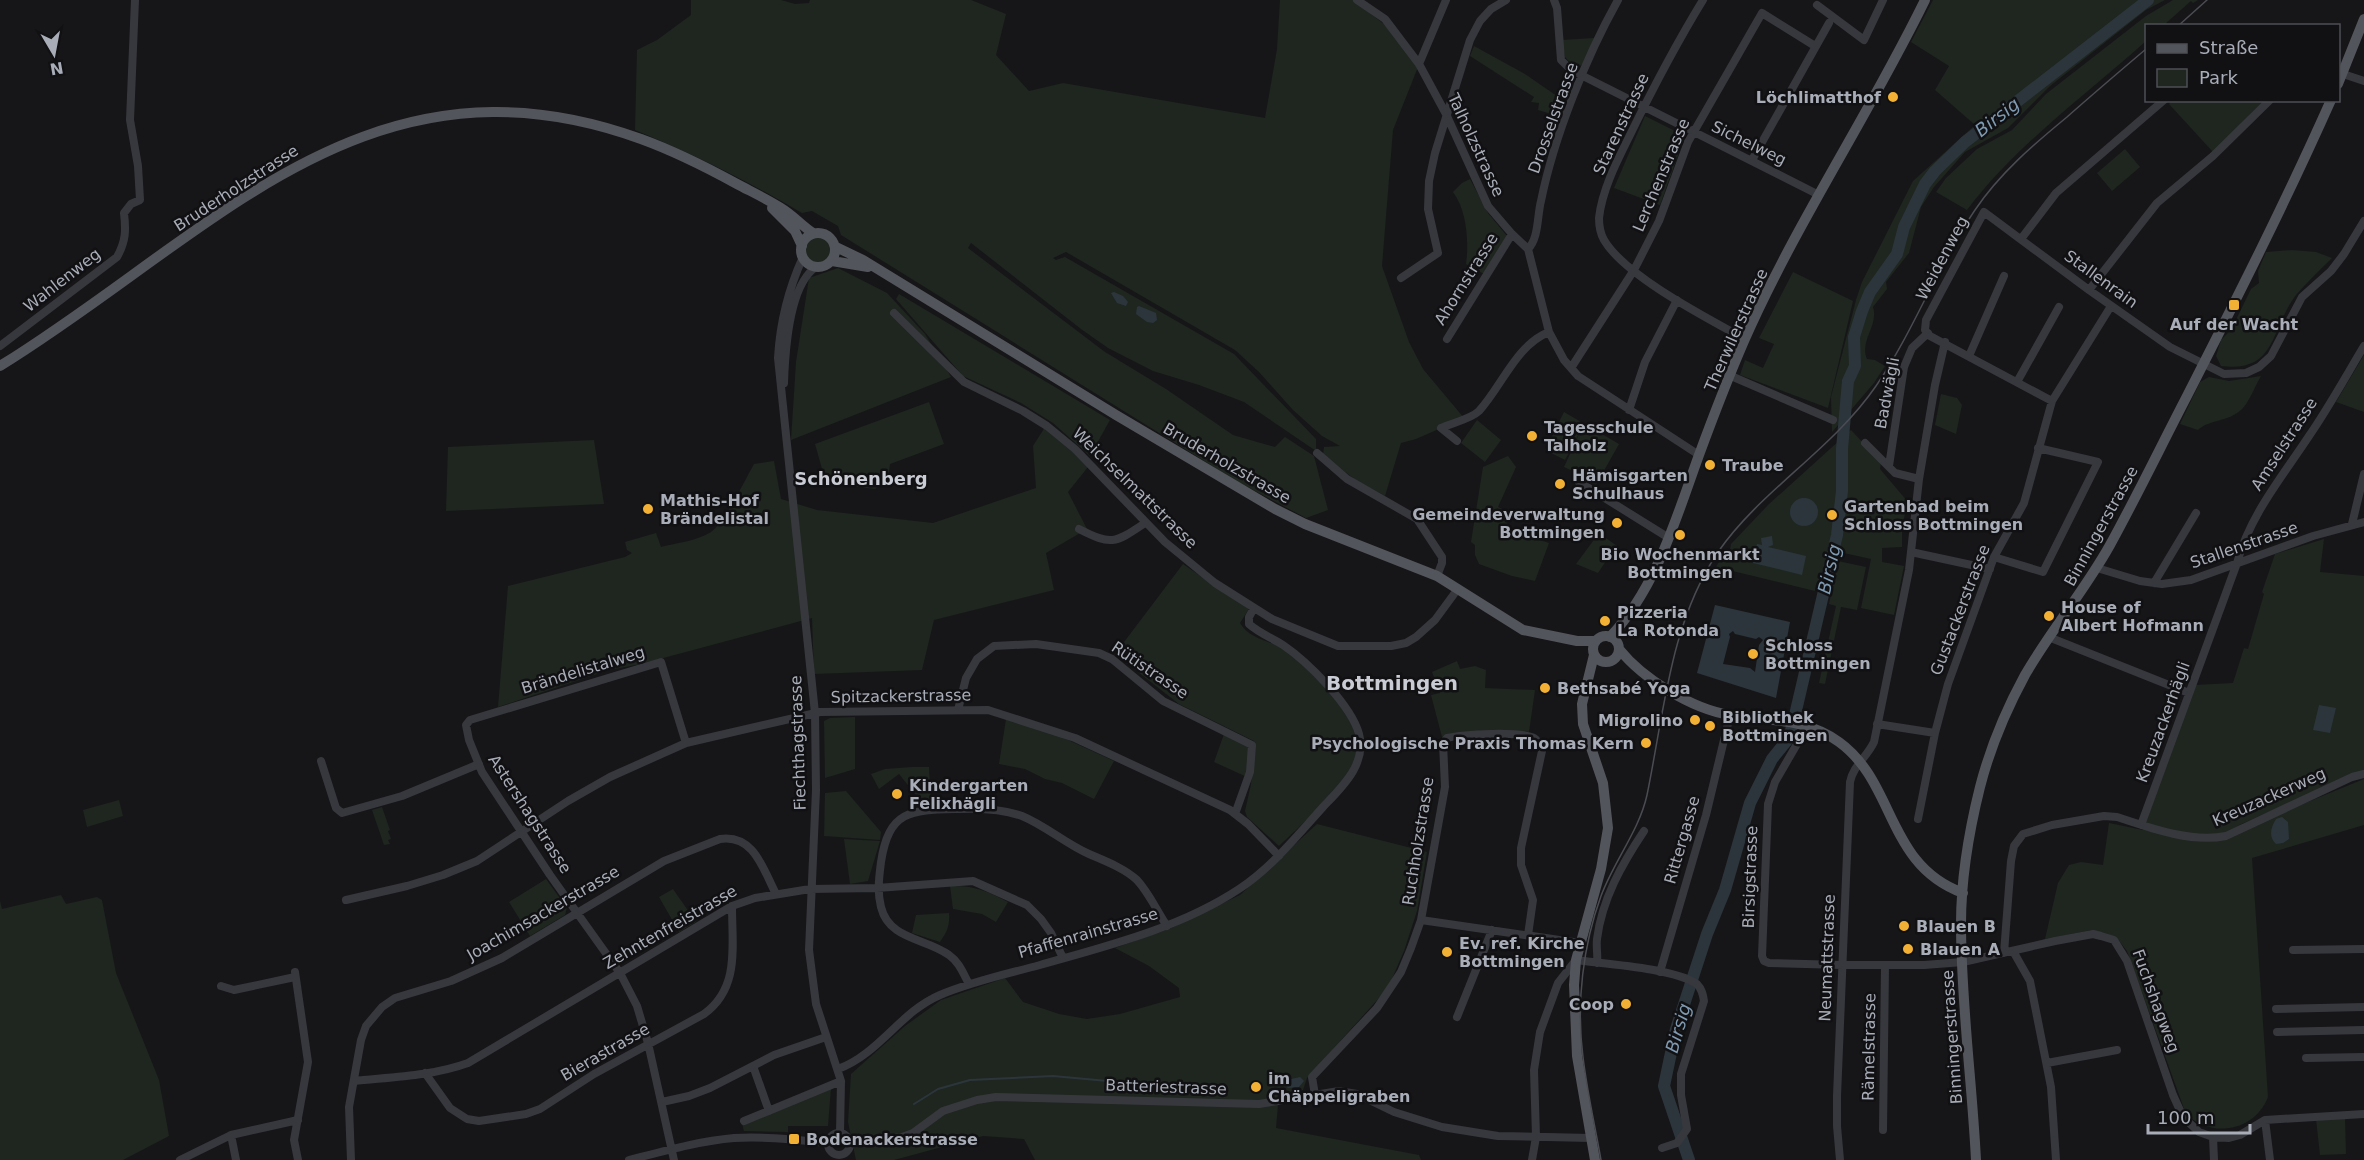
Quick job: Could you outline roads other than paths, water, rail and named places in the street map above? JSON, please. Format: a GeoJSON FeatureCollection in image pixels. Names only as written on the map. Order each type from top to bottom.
{"type":"FeatureCollection","features":[{"type":"Feature","properties":{"kind":"main road","name":"Therwilerstrasse"},"geometry":{"type":"LineString","coordinates":[[1595,1160],[1576,1056],[1576,960],[1603,860],[1608,814],[1604,783],[1583,724],[1584,693],[1600,654],[1623,633],[1624,622],[1669,538],[1745,339],[1925,0]]}},
{"type":"Feature","properties":{"kind":"main road"},"geometry":{"type":"LineString","coordinates":[[2341,79],[2364,19]]}},
{"type":"Feature","properties":{"kind":"main road","name":"Binningerstrasse"},"geometry":{"type":"LineString","coordinates":[[1976,1160],[1966,1050],[1963,893],[1970,833],[1980,786],[1994,742],[2007,710],[2027,673],[2097,568],[2136,498],[2270,232],[2330,102]]}},
{"type":"Feature","properties":{"kind":"main road","name":"Bruderholzstrasse"},"geometry":{"type":"LineString","coordinates":[[0,366],[113,290],[228,207],[311,158],[349,141],[393,125],[433,117],[472,113],[519,114],[570,119],[595,124],[643,140],[683,157],[756,194],[779,207],[813,233],[829,236],[836,247],[880,270],[1116,415],[1275,509],[1305,524],[1437,576],[1518,628],[1535,634],[1577,641],[1600,654]]}},
{"type":"Feature","properties":{"kind":"main road","name":"Bruderholzstrasse"},"geometry":{"type":"LineString","coordinates":[[756,194],[789,224],[809,265],[825,266],[832,261],[880,270]]}},
{"type":"Feature","properties":{"kind":"main road"},"geometry":{"type":"LineString","coordinates":[[802,252],[807,237],[813,233]]}},
{"type":"Feature","properties":{"kind":"main road"},"geometry":{"type":"LineString","coordinates":[[832,261],[836,247]]}},
{"type":"Feature","properties":{"kind":"main road"},"geometry":{"type":"LineString","coordinates":[[1632,665],[1615,642],[1602,636],[1600,654],[1632,665],[1683,699],[1730,715],[1804,724],[1839,742],[1861,762],[1875,784],[1899,836],[1919,865],[1937,880],[1963,893]]}},
{"type":"Feature","properties":{"kind":"street","name":"Wahlenweg"},"geometry":{"type":"LineString","coordinates":[[0,346],[117,257],[123,246],[126,231],[124,213],[131,204],[140,200],[138,166],[130,120],[135,0]]}},
{"type":"Feature","properties":{"kind":"street","name":"Talholzstrasse"},"geometry":{"type":"LineString","coordinates":[[1357,0],[1385,19],[1419,64],[1446,114],[1488,206],[1528,249]]}},
{"type":"Feature","properties":{"kind":"street"},"geometry":{"type":"LineString","coordinates":[[1419,64],[1446,0]]}},
{"type":"Feature","properties":{"kind":"street"},"geometry":{"type":"LineString","coordinates":[[1401,278],[1438,253],[1428,209],[1429,181],[1446,114],[1470,40],[1480,21],[1491,9],[1506,0]]}},
{"type":"Feature","properties":{"kind":"street","name":"Sichelweg"},"geometry":{"type":"LineString","coordinates":[[1554,0],[1557,8],[1561,60],[1570,70],[1820,195]]}},
{"type":"Feature","properties":{"kind":"street","name":"Drosselstrasse"},"geometry":{"type":"LineString","coordinates":[[1528,249],[1534,238],[1540,201],[1551,159],[1582,76],[1618,0]]}},
{"type":"Feature","properties":{"kind":"street","name":"Starenstrasse"},"geometry":{"type":"LineString","coordinates":[[1703,0],[1643,108],[1611,180],[1599,222],[1604,240],[1613,252],[1634,270],[1677,300],[1745,339]]}},
{"type":"Feature","properties":{"kind":"street"},"geometry":{"type":"LineString","coordinates":[[1817,4],[1864,40],[1882,0]]}},
{"type":"Feature","properties":{"kind":"street","name":"Lerchenstrasse"},"geometry":{"type":"LineString","coordinates":[[1570,368],[1634,270],[1659,221],[1677,166],[1762,13],[1815,46]]}},
{"type":"Feature","properties":{"kind":"street"},"geometry":{"type":"LineString","coordinates":[[1752,160],[1829,23]]}},
{"type":"Feature","properties":{"kind":"street"},"geometry":{"type":"LineString","coordinates":[[2341,79],[2364,81]]}},
{"type":"Feature","properties":{"kind":"street"},"geometry":{"type":"LineString","coordinates":[[2021,239],[2056,193],[2162,102]]}},
{"type":"Feature","properties":{"kind":"street"},"geometry":{"type":"LineString","coordinates":[[2089,290],[2157,202],[2213,156],[2268,102]]}},
{"type":"Feature","properties":{"kind":"street","name":"Stallenrain"},"geometry":{"type":"LineString","coordinates":[[1984,212],[2170,348],[2203,365]]}},
{"type":"Feature","properties":{"kind":"street","name":"Weidenweg"},"geometry":{"type":"LineString","coordinates":[[1928,333],[1925,330],[1926,320],[1984,212]]}},
{"type":"Feature","properties":{"kind":"street"},"geometry":{"type":"LineString","coordinates":[[2203,365],[2224,374],[2246,373],[2259,368],[2274,350],[2302,297],[2331,271],[2364,221]]}},
{"type":"Feature","properties":{"kind":"street","name":"Ahornstrasse"},"geometry":{"type":"LineString","coordinates":[[1447,339],[1512,234]]}},
{"type":"Feature","properties":{"kind":"street"},"geometry":{"type":"LineString","coordinates":[[1528,249],[1549,332],[1555,346],[1570,368],[1578,376],[1700,455]]}},
{"type":"Feature","properties":{"kind":"street","name":"Fiechthagstrasse"},"geometry":{"type":"LineString","coordinates":[[802,252],[786,299],[780,328],[779,379],[815,713],[816,790],[809,950],[811,976],[816,1004],[841,1081],[840,1133]]}},
{"type":"Feature","properties":{"kind":"street","name":"Fiechthagstrasse"},"geometry":{"type":"LineString","coordinates":[[783,401],[787,339],[793,310],[803,284],[809,273],[816,267]]}},
{"type":"Feature","properties":{"kind":"street"},"geometry":{"type":"LineString","coordinates":[[1969,356],[2004,276]]}},
{"type":"Feature","properties":{"kind":"street"},"geometry":{"type":"LineString","coordinates":[[1629,410],[1645,362],[1677,300]]}},
{"type":"Feature","properties":{"kind":"street","name":"Gustackerstrasse"},"geometry":{"type":"LineString","coordinates":[[1918,819],[1935,733],[1948,684],[1995,556],[2024,503],[2052,400],[2111,306]]}},
{"type":"Feature","properties":{"kind":"street"},"geometry":{"type":"LineString","coordinates":[[2017,382],[2059,307]]}},
{"type":"Feature","properties":{"kind":"street","name":"Weichselmattstrasse"},"geometry":{"type":"LineString","coordinates":[[894,314],[964,382],[1023,411],[1076,448],[1145,523],[1215,583],[1254,608],[1305,634],[1338,646],[1391,646],[1406,643],[1435,620],[1457,590]]}},
{"type":"Feature","properties":{"kind":"street"},"geometry":{"type":"LineString","coordinates":[[1457,441],[1441,428],[1477,413],[1516,360],[1536,338],[1549,332]]}},
{"type":"Feature","properties":{"kind":"street"},"geometry":{"type":"LineString","coordinates":[[1928,333],[2052,400]]}},
{"type":"Feature","properties":{"kind":"street","name":"Badwägli"},"geometry":{"type":"LineString","coordinates":[[1888,466],[1904,367],[1912,348],[1928,333]]}},
{"type":"Feature","properties":{"kind":"street","name":"Neumattstrasse"},"geometry":{"type":"LineString","coordinates":[[1840,1160],[1836,1096],[1850,782],[1852,771],[1874,742],[1899,623],[1911,552],[1919,479],[1935,385],[1945,342]]}},
{"type":"Feature","properties":{"kind":"street","name":"Amselstrasse"},"geometry":{"type":"LineString","coordinates":[[2237,563],[2244,539],[2259,509],[2311,434],[2364,346]]}},
{"type":"Feature","properties":{"kind":"street"},"geometry":{"type":"LineString","coordinates":[[1731,376],[1833,420]]}},
{"type":"Feature","properties":{"kind":"street","name":"Badwägli"},"geometry":{"type":"LineString","coordinates":[[1865,443],[1895,472],[1919,479]]}},
{"type":"Feature","properties":{"kind":"street"},"geometry":{"type":"LineString","coordinates":[[1995,556],[2043,572],[2098,462],[2038,448]]}},
{"type":"Feature","properties":{"kind":"street"},"geometry":{"type":"LineString","coordinates":[[1317,453],[1347,480],[1417,519],[1442,557],[1437,576]]}},
{"type":"Feature","properties":{"kind":"street"},"geometry":{"type":"LineString","coordinates":[[2352,524],[2364,474]]}},
{"type":"Feature","properties":{"kind":"street"},"geometry":{"type":"LineString","coordinates":[[1579,482],[1669,538]]}},
{"type":"Feature","properties":{"kind":"street"},"geometry":{"type":"LineString","coordinates":[[2154,583],[2196,513]]}},
{"type":"Feature","properties":{"kind":"street","name":"Stallenstrasse"},"geometry":{"type":"LineString","coordinates":[[2097,568],[2154,583],[2191,580],[2352,524],[2364,522]]}},
{"type":"Feature","properties":{"kind":"street"},"geometry":{"type":"LineString","coordinates":[[1079,529],[1110,542],[1122,538],[1145,523]]}},
{"type":"Feature","properties":{"kind":"street"},"geometry":{"type":"LineString","coordinates":[[1911,552],[1990,569]]}},
{"type":"Feature","properties":{"kind":"street","name":"Kreuzackerhägli"},"geometry":{"type":"LineString","coordinates":[[2141,825],[2237,563]]}},
{"type":"Feature","properties":{"kind":"street","name":"Pfaffenrainstrasse"},"geometry":{"type":"LineString","coordinates":[[838,1069],[865,1055],[911,1012],[938,996],[969,984],[1167,926],[1237,891],[1279,856],[1345,784],[1356,768],[1360,754],[1359,735],[1352,716],[1324,681],[1285,647],[1249,624],[1249,617],[1254,608]]}},
{"type":"Feature","properties":{"kind":"street"},"geometry":{"type":"LineString","coordinates":[[2050,638],[2189,693]]}},
{"type":"Feature","properties":{"kind":"street","name":"Rütistrasse"},"geometry":{"type":"LineString","coordinates":[[958,710],[966,678],[977,659],[994,646],[1036,644],[1099,653],[1112,659],[1163,701],[1252,745],[1250,772],[1235,814]]}},
{"type":"Feature","properties":{"kind":"street","name":"Brändelistalweg"},"geometry":{"type":"LineString","coordinates":[[467,722],[661,662],[686,743]]}},
{"type":"Feature","properties":{"kind":"street","name":"Spitzackerstrasse"},"geometry":{"type":"LineString","coordinates":[[346,900],[407,886],[477,861],[568,801],[610,777],[686,743],[815,713],[988,710],[1075,738],[1235,814],[1279,856]]}},
{"type":"Feature","properties":{"kind":"street","name":"Rittergasse"},"geometry":{"type":"LineString","coordinates":[[1660,972],[1706,815],[1730,715]]}},
{"type":"Feature","properties":{"kind":"street","name":"Astershagstrasse"},"geometry":{"type":"LineString","coordinates":[[467,722],[466,730],[478,764],[522,833],[620,973],[637,1006],[648,1043],[674,1160]]}},
{"type":"Feature","properties":{"kind":"street","name":"Birsigstrasse"},"geometry":{"type":"LineString","coordinates":[[1804,724],[1775,782],[1768,804],[1762,956],[1764,961],[1769,963],[1885,965]]}},
{"type":"Feature","properties":{"kind":"street"},"geometry":{"type":"LineString","coordinates":[[1877,724],[1935,733]]}},
{"type":"Feature","properties":{"kind":"street","name":"Ruchholzstrasse"},"geometry":{"type":"LineString","coordinates":[[1315,1095],[1312,1077],[1377,1008],[1401,972],[1421,920],[1445,787],[1443,742],[1447,738],[1488,734],[1533,738],[1539,743],[1542,751],[1521,848],[1521,865],[1533,900],[1528,934]]}},
{"type":"Feature","properties":{"kind":"street"},"geometry":{"type":"LineString","coordinates":[[321,761],[336,808],[342,813],[402,796],[478,764]]}},
{"type":"Feature","properties":{"kind":"street","name":"Kreuzackerweg"},"geometry":{"type":"LineString","coordinates":[[2008,952],[2011,861],[2014,846],[2023,834],[2052,825],[2104,816],[2117,817],[2197,838],[2211,839],[2226,836],[2342,781],[2364,774]]}},
{"type":"Feature","properties":{"kind":"street"},"geometry":{"type":"LineString","coordinates":[[969,984],[961,967],[948,954],[894,929],[881,910],[877,888],[883,847],[888,832],[899,819],[913,812],[935,809],[998,810],[1021,816],[1088,854],[1104,859],[1136,879],[1167,926]]}},
{"type":"Feature","properties":{"kind":"street"},"geometry":{"type":"LineString","coordinates":[[1597,963],[1596,941],[1609,896],[1621,868],[1644,831]]}},
{"type":"Feature","properties":{"kind":"street","name":"Joachimsackerstrasse"},"geometry":{"type":"LineString","coordinates":[[351,1160],[349,1118],[361,1040],[366,1026],[382,1007],[395,999],[479,970],[675,855],[729,838],[740,840],[753,849],[776,894]]}},
{"type":"Feature","properties":{"kind":"street","name":"Zehntenfreistrasse"},"geometry":{"type":"LineString","coordinates":[[354,1081],[425,1073],[468,1063],[732,906],[754,898],[776,894],[973,881],[1026,905],[1042,921],[1063,958]]}},
{"type":"Feature","properties":{"kind":"street","name":"Bierastrasse"},"geometry":{"type":"LineString","coordinates":[[425,1073],[450,1108],[458,1114],[479,1121],[517,1116],[540,1109],[594,1074],[715,1006],[724,995],[730,977],[732,906]]}},
{"type":"Feature","properties":{"kind":"street"},"geometry":{"type":"LineString","coordinates":[[1421,920],[1580,943]]}},
{"type":"Feature","properties":{"kind":"street"},"geometry":{"type":"LineString","coordinates":[[1457,1017],[1492,930]]}},
{"type":"Feature","properties":{"kind":"street","name":"Fuchshagweg"},"geometry":{"type":"LineString","coordinates":[[1885,965],[1963,962],[2093,934],[2114,940],[2127,961],[2183,1117],[2199,1132],[2213,1137]]}},
{"type":"Feature","properties":{"kind":"street"},"geometry":{"type":"LineString","coordinates":[[2293,950],[2364,949]]}},
{"type":"Feature","properties":{"kind":"street"},"geometry":{"type":"LineString","coordinates":[[2008,952],[2030,981],[2053,1099],[2056,1160]]}},
{"type":"Feature","properties":{"kind":"street"},"geometry":{"type":"LineString","coordinates":[[1532,1160],[1536,1137],[1534,1070],[1540,1029],[1558,983],[1576,960],[1679,976],[1698,985],[1702,990],[1704,1001],[1681,1074],[1687,1129],[1677,1143],[1662,1148]]}},
{"type":"Feature","properties":{"kind":"street","name":"Rämelstrasse"},"geometry":{"type":"LineString","coordinates":[[1883,1130],[1885,965]]}},
{"type":"Feature","properties":{"kind":"street"},"geometry":{"type":"LineString","coordinates":[[221,986],[234,990],[295,975],[308,1062],[294,1140],[298,1160]]}},
{"type":"Feature","properties":{"kind":"street"},"geometry":{"type":"LineString","coordinates":[[2276,1009],[2364,1007]]}},
{"type":"Feature","properties":{"kind":"street"},"geometry":{"type":"LineString","coordinates":[[2277,1032],[2364,1030]]}},
{"type":"Feature","properties":{"kind":"street"},"geometry":{"type":"LineString","coordinates":[[662,1102],[710,1088],[774,1055],[826,1037]]}},
{"type":"Feature","properties":{"kind":"street"},"geometry":{"type":"LineString","coordinates":[[2047,1063],[2117,1050]]}},
{"type":"Feature","properties":{"kind":"street"},"geometry":{"type":"LineString","coordinates":[[2306,1058],[2364,1057]]}},
{"type":"Feature","properties":{"kind":"street"},"geometry":{"type":"LineString","coordinates":[[753,1066],[769,1111]]}},
{"type":"Feature","properties":{"kind":"street"},"geometry":{"type":"LineString","coordinates":[[744,1121],[841,1081]]}},
{"type":"Feature","properties":{"kind":"street","name":"Batteriestrasse"},"geometry":{"type":"LineString","coordinates":[[850,1144],[902,1137],[943,1112],[977,1100],[996,1097],[1259,1104],[1339,1091],[1357,1094],[1394,1112],[1442,1127],[1498,1136],[1591,1138]]}},
{"type":"Feature","properties":{"kind":"street"},"geometry":{"type":"LineString","coordinates":[[2214,1160],[2213,1137],[2229,1138],[2240,1135],[2265,1120],[2364,1114]]}},
{"type":"Feature","properties":{"kind":"street"},"geometry":{"type":"LineString","coordinates":[[180,1160],[231,1135],[298,1120]]}},
{"type":"Feature","properties":{"kind":"street"},"geometry":{"type":"LineString","coordinates":[[2265,1120],[2270,1160]]}},
{"type":"Feature","properties":{"kind":"street"},"geometry":{"type":"LineString","coordinates":[[840,1133],[846,1135],[850,1144],[848,1151],[837,1157],[828,1143],[833,1135],[840,1133]]}},
{"type":"Feature","properties":{"kind":"street"},"geometry":{"type":"LineString","coordinates":[[231,1135],[236,1160]]}},
{"type":"Feature","properties":{"kind":"street"},"geometry":{"type":"LineString","coordinates":[[629,1160],[672,1149],[735,1138],[828,1143]]}},
{"type":"Feature","properties":{"kind":"waterway","name":"Birsig"},"geometry":{"type":"LineString","coordinates":[[1689,1160],[1664,1086],[1676,1029],[1707,934],[1725,890],[1750,803],[1772,759],[1789,738],[1795,715],[1837,535],[1842,491],[1842,449],[1848,381],[1855,366],[1854,337],[1862,311],[1870,292],[1897,254],[1904,227],[1925,184],[1935,171],[1965,142],[2148,0]]}},
{"type":"Feature","properties":{"kind":"waterway"},"geometry":{"type":"LineString","coordinates":[[914,1104],[938,1089],[970,1080],[1053,1076],[1195,1089],[1219,1088]]}},
{"type":"Feature","properties":{"kind":"tram line"},"geometry":{"type":"LineString","coordinates":[[2180,24],[2207,0]]}},
{"type":"Feature","properties":{"kind":"tram line"},"geometry":{"type":"LineString","coordinates":[[1601,1160],[1581,1037],[1581,996],[1586,954],[1601,896],[1643,808],[1671,669],[1689,608],[1702,579],[1718,552],[1735,530],[1775,489],[1839,430],[1876,386],[1890,365],[1961,231],[1995,184],[2030,149],[2145,50]]}},
{"type":"Feature","properties":{"kind":"place","name":"Löchlimatthof"},"geometry":{"type":"Point","coordinates":[1893,97]}},
{"type":"Feature","properties":{"kind":"place","name":"Auf der Wacht"},"geometry":{"type":"Point","coordinates":[2234,305]}},
{"type":"Feature","properties":{"kind":"place","name":"Tagesschule Talholz"},"geometry":{"type":"Point","coordinates":[1532,436]}},
{"type":"Feature","properties":{"kind":"place","name":"Traube"},"geometry":{"type":"Point","coordinates":[1710,465]}},
{"type":"Feature","properties":{"kind":"place","name":"Hämisgarten Schulhaus"},"geometry":{"type":"Point","coordinates":[1560,484]}},
{"type":"Feature","properties":{"kind":"place","name":"Mathis-Hof Brändelistal"},"geometry":{"type":"Point","coordinates":[648,509]}},
{"type":"Feature","properties":{"kind":"place","name":"Gartenbad beim Schloss Bottmingen"},"geometry":{"type":"Point","coordinates":[1832,515]}},
{"type":"Feature","properties":{"kind":"place","name":"Gemeindeverwaltung Bottmingen"},"geometry":{"type":"Point","coordinates":[1617,523]}},
{"type":"Feature","properties":{"kind":"place","name":"Bio Wochenmarkt Bottmingen"},"geometry":{"type":"Point","coordinates":[1680,535]}},
{"type":"Feature","properties":{"kind":"place","name":"House of Albert Hofmann"},"geometry":{"type":"Point","coordinates":[2049,616]}},
{"type":"Feature","properties":{"kind":"place","name":"Pizzeria La Rotonda"},"geometry":{"type":"Point","coordinates":[1605,621]}},
{"type":"Feature","properties":{"kind":"place","name":"Schloss Bottmingen"},"geometry":{"type":"Point","coordinates":[1753,654]}},
{"type":"Feature","properties":{"kind":"place","name":"Bethsabé Yoga"},"geometry":{"type":"Point","coordinates":[1545,688]}},
{"type":"Feature","properties":{"kind":"place","name":"Migrolino"},"geometry":{"type":"Point","coordinates":[1695,720]}},
{"type":"Feature","properties":{"kind":"place","name":"Bibliothek Bottmingen"},"geometry":{"type":"Point","coordinates":[1710,726]}},
{"type":"Feature","properties":{"kind":"place","name":"Psychologische Praxis Thomas Kern"},"geometry":{"type":"Point","coordinates":[1646,743]}},
{"type":"Feature","properties":{"kind":"place","name":"Kindergarten Felixhägli"},"geometry":{"type":"Point","coordinates":[897,794]}},
{"type":"Feature","properties":{"kind":"place","name":"Blauen B"},"geometry":{"type":"Point","coordinates":[1904,926]}},
{"type":"Feature","properties":{"kind":"place","name":"Blauen A"},"geometry":{"type":"Point","coordinates":[1908,949]}},
{"type":"Feature","properties":{"kind":"place","name":"Ev. ref. Kirche Bottmingen"},"geometry":{"type":"Point","coordinates":[1447,952]}},
{"type":"Feature","properties":{"kind":"place","name":"Coop"},"geometry":{"type":"Point","coordinates":[1626,1004]}},
{"type":"Feature","properties":{"kind":"place","name":"im Chäppeligraben"},"geometry":{"type":"Point","coordinates":[1256,1087]}},
{"type":"Feature","properties":{"kind":"place","name":"Bodenackerstrasse"},"geometry":{"type":"Point","coordinates":[794,1139]}},
{"type":"Feature","properties":{"kind":"district","name":"Schönenberg"},"geometry":{"type":"Point","coordinates":[861,478]}},
{"type":"Feature","properties":{"kind":"district","name":"Bottmingen"},"geometry":{"type":"Point","coordinates":[1392,683]}}]}
